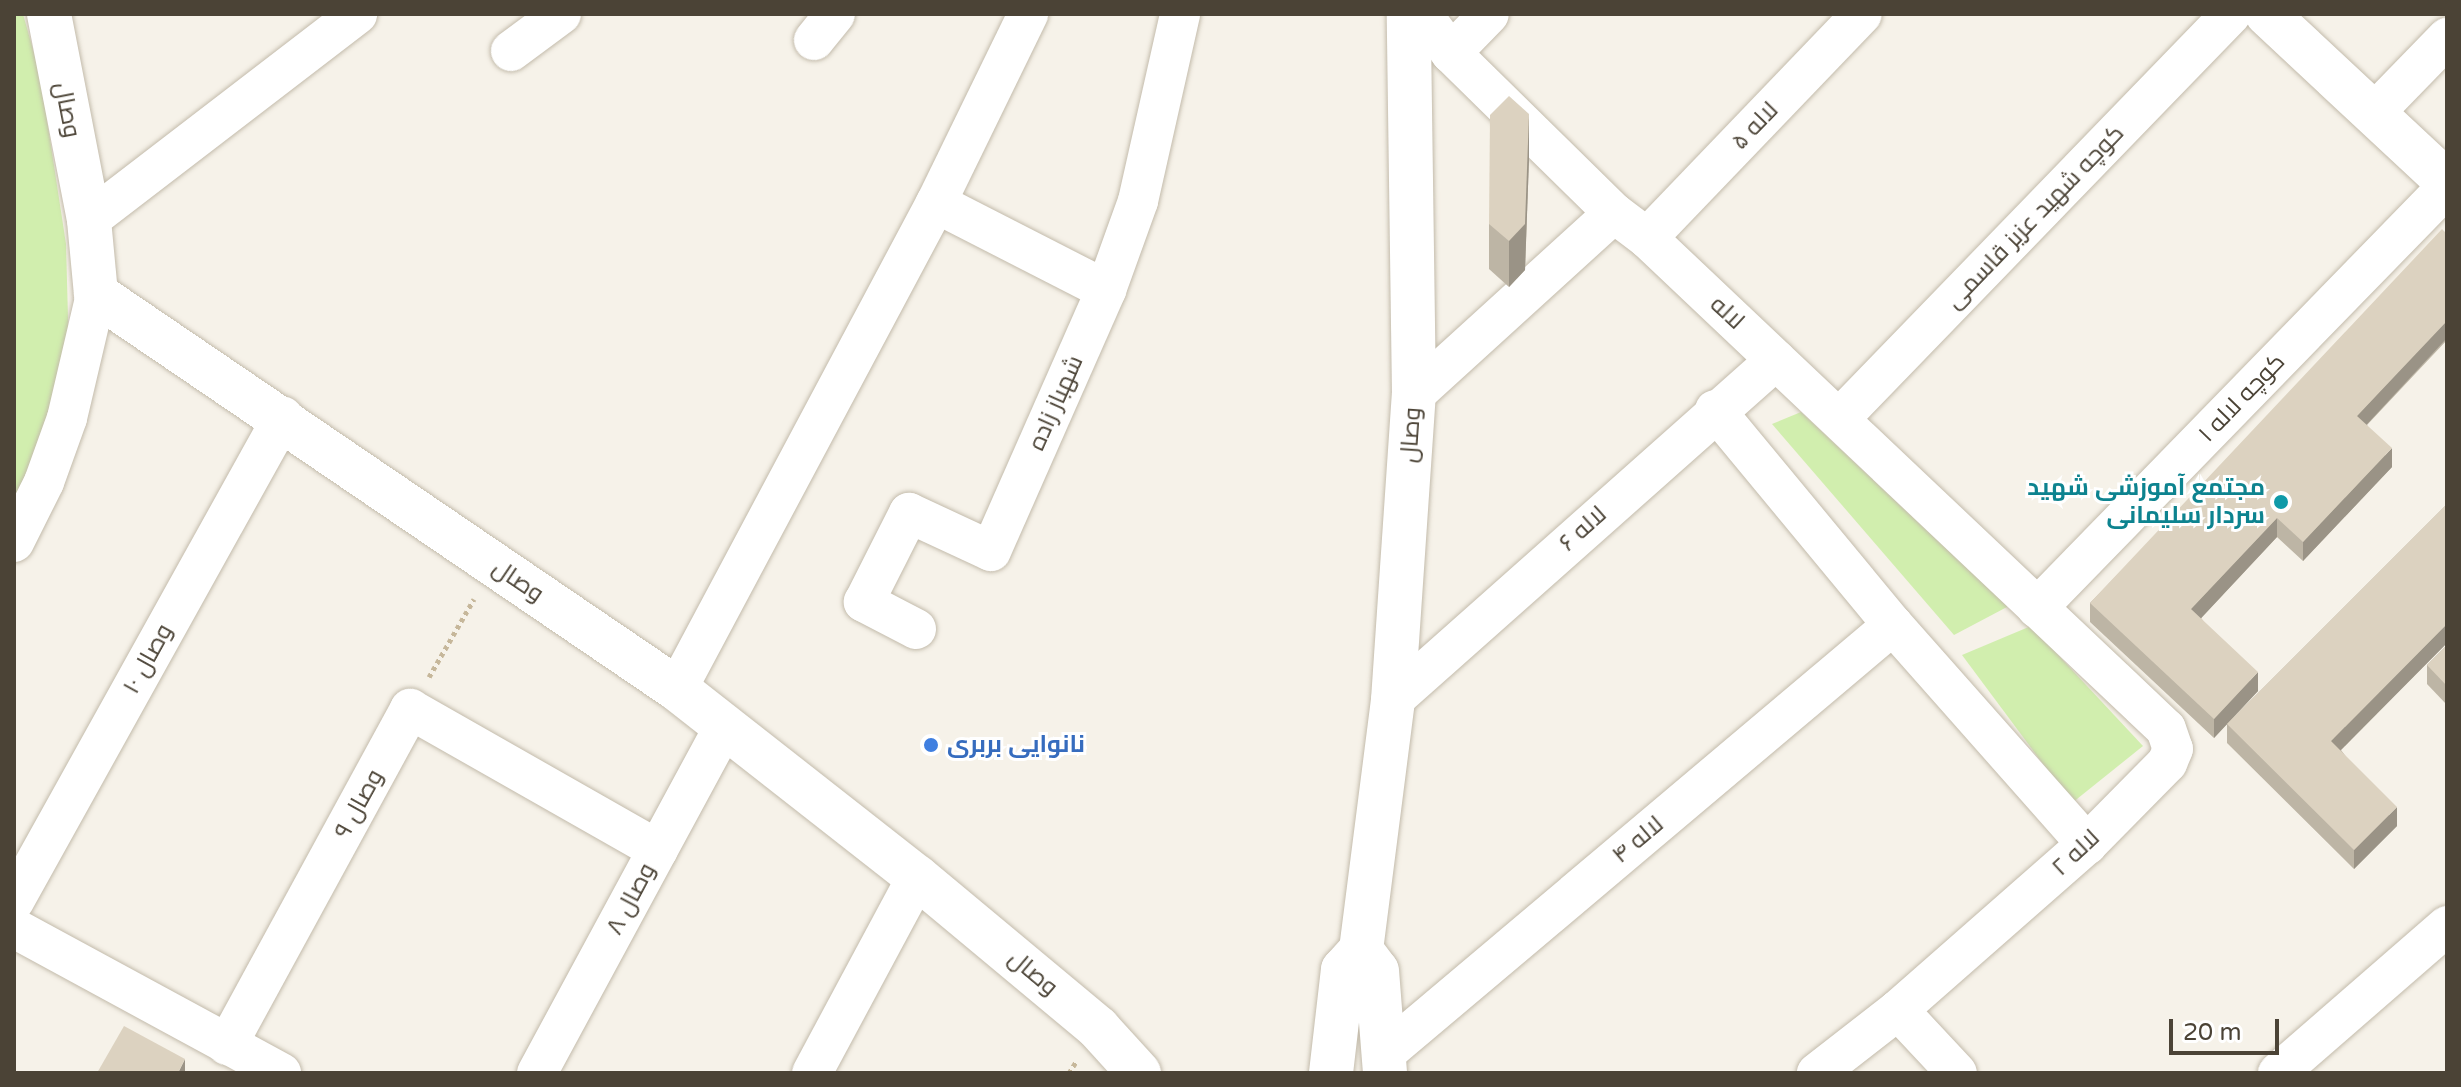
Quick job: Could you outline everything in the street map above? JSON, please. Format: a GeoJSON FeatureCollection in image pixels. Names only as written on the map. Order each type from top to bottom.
{"type":"FeatureCollection","features":[{"type":"Feature","properties":{"kind":"street","name":"وصال"},"geometry":{"type":"LineString","coordinates":[[49,14],[89,220],[96,294],[283,417],[677,689],[917,877],[1098,1028],[1139,1073]]}},
{"type":"Feature","properties":{"kind":"street"},"geometry":{"type":"LineString","coordinates":[[89,220],[357,14]]}},
{"type":"Feature","properties":{"kind":"street"},"geometry":{"type":"LineString","coordinates":[[511,51],[561,14]]}},
{"type":"Feature","properties":{"kind":"street"},"geometry":{"type":"LineString","coordinates":[[677,689],[936,203],[1028,14]]}},
{"type":"Feature","properties":{"kind":"street","name":"شهباز زاده"},"geometry":{"type":"LineString","coordinates":[[916,629],[864,602],[909,513],[991,551],[1106,290],[1138,201],[1180,14]]}},
{"type":"Feature","properties":{"kind":"street","name":"وصال"},"geometry":{"type":"LineString","coordinates":[[1361,950],[1393,700],[1414,395],[1409,14]]}},
{"type":"Feature","properties":{"kind":"street","name":"لاله"},"geometry":{"type":"LineString","coordinates":[[1422,14],[1451,53],[1614,213],[1647,238],[2037,608]]}},
{"type":"Feature","properties":{"kind":"street"},"geometry":{"type":"LineString","coordinates":[[1451,53],[1489,14]]}},
{"type":"Feature","properties":{"kind":"street","name":"لاله ۵"},"geometry":{"type":"LineString","coordinates":[[1647,238],[1862,14]]}},
{"type":"Feature","properties":{"kind":"street","name":"کوچه شهید عزیز قاسمی"},"geometry":{"type":"LineString","coordinates":[[1839,419],[2231,14]]}},
{"type":"Feature","properties":{"kind":"street"},"geometry":{"type":"LineString","coordinates":[[2267,14],[2447,184]]}},
{"type":"Feature","properties":{"kind":"street"},"geometry":{"type":"LineString","coordinates":[[2374,113],[2447,38]]}},
{"type":"Feature","properties":{"kind":"street","name":"کوچه لاله ۱"},"geometry":{"type":"LineString","coordinates":[[2037,608],[2447,184]]}},
{"type":"Feature","properties":{"kind":"street"},"geometry":{"type":"LineString","coordinates":[[936,203],[1106,290]]}},
{"type":"Feature","properties":{"kind":"street"},"geometry":{"type":"LineString","coordinates":[[1414,395],[1614,213]]}},
{"type":"Feature","properties":{"kind":"street"},"geometry":{"type":"LineString","coordinates":[[14,542],[44,482],[67,418],[96,294]]}},
{"type":"Feature","properties":{"kind":"street","name":"لاله ۶"},"geometry":{"type":"LineString","coordinates":[[1393,700],[1715,410],[1776,360]]}},
{"type":"Feature","properties":{"kind":"street"},"geometry":{"type":"LineString","coordinates":[[1715,410],[1893,625],[2087,844]]}},
{"type":"Feature","properties":{"kind":"street","name":"وصال ۱۰"},"geometry":{"type":"LineString","coordinates":[[14,901],[283,417]]}},
{"type":"Feature","properties":{"kind":"street","name":"لاله ۲"},"geometry":{"type":"LineString","coordinates":[[1817,1073],[1898,1010],[2087,844],[2167,763],[2173,749],[2166,729],[2037,608]]}},
{"type":"Feature","properties":{"kind":"street","name":"لاله ۴"},"geometry":{"type":"LineString","coordinates":[[1384,1064],[1893,625]]}},
{"type":"Feature","properties":{"kind":"street"},"geometry":{"type":"LineString","coordinates":[[410,709],[658,850]]}},
{"type":"Feature","properties":{"kind":"street","name":"وصال ۹"},"geometry":{"type":"LineString","coordinates":[[227,1045],[410,709]]}},
{"type":"Feature","properties":{"kind":"street","name":"وصال ۸"},"geometry":{"type":"LineString","coordinates":[[537,1073],[725,726]]}},
{"type":"Feature","properties":{"kind":"street"},"geometry":{"type":"LineString","coordinates":[[812,1073],[917,877]]}},
{"type":"Feature","properties":{"kind":"street"},"geometry":{"type":"LineString","coordinates":[[2278,1073],[2447,926]]}},
{"type":"Feature","properties":{"kind":"street"},"geometry":{"type":"LineString","coordinates":[[14,928],[281,1073]]}},
{"type":"Feature","properties":{"kind":"street"},"geometry":{"type":"LineString","coordinates":[[1331,1073],[1343,970],[1361,950],[1377,971],[1384,1064]]}},
{"type":"Feature","properties":{"kind":"street"},"geometry":{"type":"LineString","coordinates":[[1898,1010],[1957,1073]]}},
{"type":"Feature","properties":{"kind":"path"},"geometry":{"type":"LineString","coordinates":[[410,709],[494,565]]}},
{"type":"Feature","properties":{"kind":"green space"},"geometry":{"type":"Polygon","coordinates":[[[14,14],[23,14],[40,74],[66,244],[69,354],[14,513],[14,14]]]}},
{"type":"Feature","properties":{"kind":"green space"},"geometry":{"type":"Polygon","coordinates":[[[1801,412],[2007,607],[1954,635],[1772,424],[1801,412]]]}},
{"type":"Feature","properties":{"kind":"green space"},"geometry":{"type":"Polygon","coordinates":[[[2031,626],[2143,746],[2072,803],[1962,655],[2031,626]]]}},
{"type":"Feature","properties":{"kind":"building"},"geometry":{"type":"Polygon","coordinates":[[[1509,96],[1529,114],[1525,224],[1509,241],[1489,224],[1490,115],[1509,96]]]}},
{"type":"Feature","properties":{"kind":"building","name":"مجتمع آموزشی شهید سردار سلیمانی"},"geometry":{"type":"Polygon","coordinates":[[[2442,229],[2447,234],[2447,321],[2357,416],[2392,448],[2303,542],[2277,518],[2191,609],[2258,672],[2214,719],[2090,603],[2442,229]]]}},
{"type":"Feature","properties":{"kind":"building"},"geometry":{"type":"Polygon","coordinates":[[[2447,504],[2447,624],[2331,741],[2397,807],[2354,850],[2227,724],[2447,504]]]}},
{"type":"Feature","properties":{"kind":"building"},"geometry":{"type":"Polygon","coordinates":[[[2447,645],[2447,686],[2427,665],[2447,645]]]}},
{"type":"Feature","properties":{"kind":"building"},"geometry":{"type":"Polygon","coordinates":[[[124,1026],[185,1059],[178,1073],[97,1073],[124,1026]]]}},
{"type":"Feature","properties":{"kind":"place","name":"مجتمع آموزشی شهید سردار سلیمانی"},"geometry":{"type":"Point","coordinates":[2281,502]}},
{"type":"Feature","properties":{"kind":"place","name":"نانوایی بربری"},"geometry":{"type":"Point","coordinates":[931,745]}}]}
